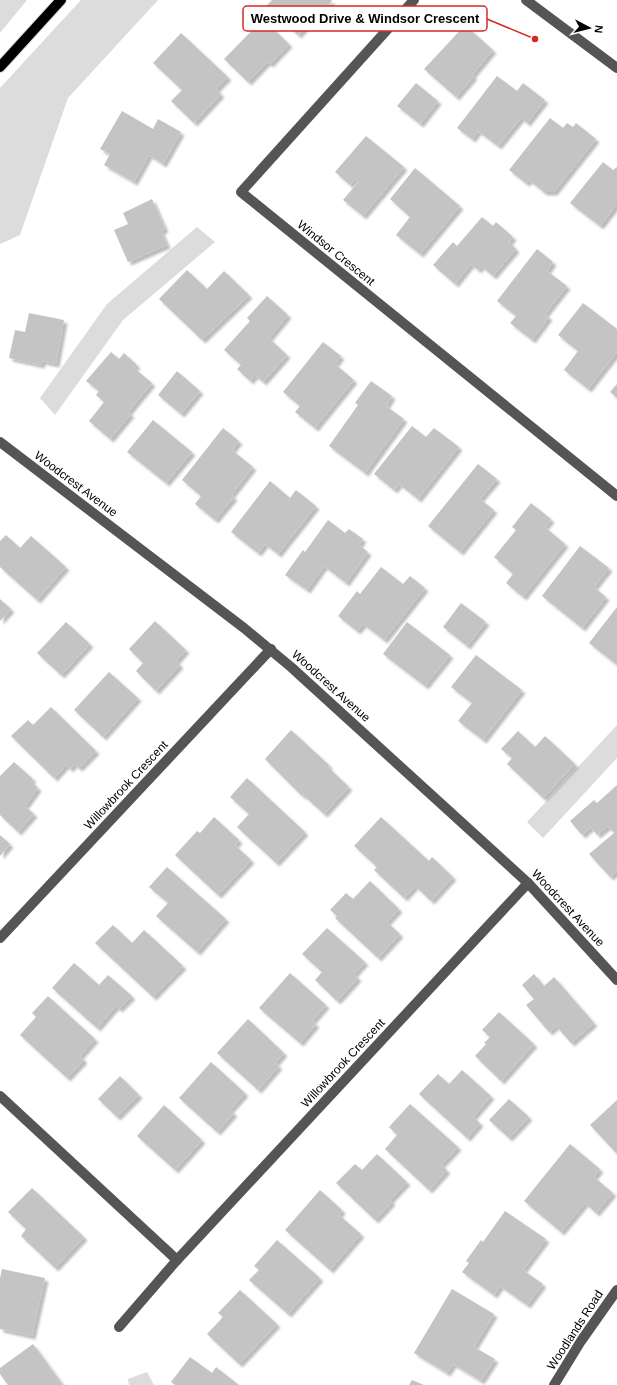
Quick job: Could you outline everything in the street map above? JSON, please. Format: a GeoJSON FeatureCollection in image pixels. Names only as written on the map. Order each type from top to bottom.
{"type":"FeatureCollection","features":[{"type":"Feature","properties":{"kind":"main road"},"geometry":{"type":"LineString","coordinates":[[0,67],[61,0]]}},
{"type":"Feature","properties":{"kind":"street","name":"Windsor Crescent"},"geometry":{"type":"LineString","coordinates":[[414,0],[241,192],[617,496]]}},
{"type":"Feature","properties":{"kind":"street"},"geometry":{"type":"LineString","coordinates":[[526,0],[617,68]]}},
{"type":"Feature","properties":{"kind":"street","name":"Woodcrest Avenue"},"geometry":{"type":"LineString","coordinates":[[0,442],[271,649],[528,883],[617,980]]}},
{"type":"Feature","properties":{"kind":"street","name":"Willowbrook Crescent"},"geometry":{"type":"LineString","coordinates":[[0,938],[271,649]]}},
{"type":"Feature","properties":{"kind":"street","name":"Willowbrook Crescent"},"geometry":{"type":"LineString","coordinates":[[119,1327],[177,1260],[528,883]]}},
{"type":"Feature","properties":{"kind":"street"},"geometry":{"type":"LineString","coordinates":[[0,1096],[177,1260]]}},
{"type":"Feature","properties":{"kind":"street","name":"Woodlands Road"},"geometry":{"type":"LineString","coordinates":[[554,1385],[581,1341],[617,1290]]}},
{"type":"Feature","properties":{"kind":"shaded area"},"geometry":{"type":"Polygon","coordinates":[[[0,0],[27,0],[0,33],[0,0]]]}},
{"type":"Feature","properties":{"kind":"shaded area"},"geometry":{"type":"Polygon","coordinates":[[[81,0],[158,0],[68,98],[20,235],[0,244],[0,88],[81,0]]]}},
{"type":"Feature","properties":{"kind":"shaded area"},"geometry":{"type":"Polygon","coordinates":[[[197,227],[215,242],[123,320],[55,415],[40,398],[107,304],[197,227]]]}},
{"type":"Feature","properties":{"kind":"shaded area"},"geometry":{"type":"Polygon","coordinates":[[[617,725],[617,758],[543,838],[527,822],[617,725]]]}},
{"type":"Feature","properties":{"kind":"shaded area"},"geometry":{"type":"Polygon","coordinates":[[[147,1372],[154,1385],[129,1385],[128,1379],[147,1372]]]}},
{"type":"Feature","properties":{"kind":"building"},"geometry":{"type":"Polygon","coordinates":[[[272,0],[332,1],[310,25],[309,23],[298,35],[266,6],[272,0]]]}},
{"type":"Feature","properties":{"kind":"building"},"geometry":{"type":"Polygon","coordinates":[[[263,19],[289,44],[270,64],[267,62],[248,82],[224,59],[263,19]]]}},
{"type":"Feature","properties":{"kind":"building"},"geometry":{"type":"Polygon","coordinates":[[[465,25],[493,50],[456,97],[424,69],[465,25]]]}},
{"type":"Feature","properties":{"kind":"building"},"geometry":{"type":"Polygon","coordinates":[[[181,33],[228,77],[216,89],[221,94],[194,123],[171,101],[182,90],[153,63],[181,33]]]}},
{"type":"Feature","properties":{"kind":"building"},"geometry":{"type":"Polygon","coordinates":[[[497,76],[517,91],[523,83],[545,100],[527,123],[521,118],[498,146],[478,131],[472,139],[457,128],[497,76]]]}},
{"type":"Feature","properties":{"kind":"building"},"geometry":{"type":"Polygon","coordinates":[[[416,83],[438,101],[420,124],[397,106],[416,83]]]}},
{"type":"Feature","properties":{"kind":"building"},"geometry":{"type":"Polygon","coordinates":[[[122,111],[153,129],[158,119],[181,132],[163,164],[149,155],[134,182],[104,165],[110,154],[100,149],[122,111]]]}},
{"type":"Feature","properties":{"kind":"building"},"geometry":{"type":"Polygon","coordinates":[[[550,118],[563,128],[567,123],[573,127],[576,123],[596,139],[554,192],[544,192],[529,180],[526,183],[509,170],[550,118]]]}},
{"type":"Feature","properties":{"kind":"building"},"geometry":{"type":"Polygon","coordinates":[[[366,136],[404,167],[363,216],[343,200],[358,182],[355,179],[350,185],[335,172],[366,136]]]}},
{"type":"Feature","properties":{"kind":"building"},"geometry":{"type":"Polygon","coordinates":[[[603,162],[613,170],[617,167],[617,204],[600,226],[570,203],[603,162]]]}},
{"type":"Feature","properties":{"kind":"building"},"geometry":{"type":"Polygon","coordinates":[[[415,168],[460,206],[420,254],[396,235],[410,217],[390,199],[415,168]]]}},
{"type":"Feature","properties":{"kind":"building"},"geometry":{"type":"Polygon","coordinates":[[[152,199],[165,229],[161,231],[167,245],[128,262],[114,230],[128,224],[123,213],[152,199]]]}},
{"type":"Feature","properties":{"kind":"building"},"geometry":{"type":"Polygon","coordinates":[[[482,217],[493,226],[496,222],[513,237],[509,242],[516,249],[493,276],[481,266],[478,270],[471,264],[455,284],[433,265],[453,242],[457,246],[482,217]]]}},
{"type":"Feature","properties":{"kind":"building"},"geometry":{"type":"Polygon","coordinates":[[[537,249],[553,262],[547,271],[567,286],[545,314],[549,317],[532,340],[510,323],[516,316],[497,301],[537,249]]]}},
{"type":"Feature","properties":{"kind":"building"},"geometry":{"type":"Polygon","coordinates":[[[187,270],[207,289],[224,271],[249,295],[202,340],[159,299],[187,270]]]}},
{"type":"Feature","properties":{"kind":"building"},"geometry":{"type":"Polygon","coordinates":[[[267,296],[288,315],[269,338],[287,355],[263,382],[255,375],[250,381],[237,369],[241,365],[224,350],[250,321],[247,318],[267,296]]]}},
{"type":"Feature","properties":{"kind":"building"},"geometry":{"type":"Polygon","coordinates":[[[583,303],[617,329],[617,352],[588,389],[564,370],[578,351],[558,335],[583,303]]]}},
{"type":"Feature","properties":{"kind":"building"},"geometry":{"type":"Polygon","coordinates":[[[29,313],[64,320],[56,364],[42,361],[41,365],[9,358],[15,330],[25,332],[29,313]]]}},
{"type":"Feature","properties":{"kind":"building"},"geometry":{"type":"Polygon","coordinates":[[[323,342],[341,356],[335,364],[354,380],[315,428],[295,412],[300,406],[283,392],[323,342]]]}},
{"type":"Feature","properties":{"kind":"building"},"geometry":{"type":"Polygon","coordinates":[[[111,352],[119,359],[124,353],[137,365],[134,368],[152,383],[128,412],[131,414],[110,439],[89,421],[104,402],[96,395],[99,391],[86,381],[111,352]]]}},
{"type":"Feature","properties":{"kind":"building"},"geometry":{"type":"Polygon","coordinates":[[[177,371],[200,391],[181,414],[158,395],[177,371]]]}},
{"type":"Feature","properties":{"kind":"building"},"geometry":{"type":"Polygon","coordinates":[[[371,381],[392,396],[386,406],[404,419],[365,473],[329,446],[358,405],[355,403],[371,381]]]}},
{"type":"Feature","properties":{"kind":"building"},"geometry":{"type":"Polygon","coordinates":[[[617,384],[617,398],[610,392],[617,384]]]}},
{"type":"Feature","properties":{"kind":"building"},"geometry":{"type":"Polygon","coordinates":[[[153,420],[192,452],[166,483],[127,452],[153,420]]]}},
{"type":"Feature","properties":{"kind":"building"},"geometry":{"type":"Polygon","coordinates":[[[412,426],[426,437],[434,428],[459,447],[418,499],[399,484],[394,490],[374,474],[412,426]]]}},
{"type":"Feature","properties":{"kind":"building"},"geometry":{"type":"Polygon","coordinates":[[[223,428],[239,441],[232,450],[253,467],[231,495],[234,497],[215,520],[195,504],[201,496],[182,480],[223,428]]]}},
{"type":"Feature","properties":{"kind":"building"},"geometry":{"type":"Polygon","coordinates":[[[478,464],[497,479],[480,499],[494,510],[460,552],[428,526],[478,464]]]}},
{"type":"Feature","properties":{"kind":"building"},"geometry":{"type":"Polygon","coordinates":[[[270,481],[290,498],[296,490],[316,506],[278,554],[265,544],[258,553],[231,532],[270,481]]]}},
{"type":"Feature","properties":{"kind":"building"},"geometry":{"type":"Polygon","coordinates":[[[531,503],[551,519],[545,527],[565,544],[523,597],[506,583],[513,574],[494,557],[516,530],[512,527],[531,503]]]}},
{"type":"Feature","properties":{"kind":"building"},"geometry":{"type":"Polygon","coordinates":[[[328,520],[345,533],[349,529],[363,539],[359,545],[368,552],[346,583],[324,566],[307,590],[285,575],[303,550],[305,552],[328,520]]]}},
{"type":"Feature","properties":{"kind":"building"},"geometry":{"type":"Polygon","coordinates":[[[6,535],[20,548],[31,536],[66,567],[37,600],[0,567],[0,541],[6,535]]]}},
{"type":"Feature","properties":{"kind":"building"},"geometry":{"type":"Polygon","coordinates":[[[580,546],[609,568],[594,587],[606,597],[582,628],[542,596],[580,546]]]}},
{"type":"Feature","properties":{"kind":"building"},"geometry":{"type":"Polygon","coordinates":[[[381,567],[403,584],[410,576],[425,588],[384,640],[363,624],[357,631],[338,616],[357,591],[360,594],[381,567]]]}},
{"type":"Feature","properties":{"kind":"building"},"geometry":{"type":"Polygon","coordinates":[[[0,599],[11,609],[0,621],[0,599]]]}},
{"type":"Feature","properties":{"kind":"building"},"geometry":{"type":"Polygon","coordinates":[[[461,603],[486,622],[467,646],[443,627],[461,603]]]}},
{"type":"Feature","properties":{"kind":"building"},"geometry":{"type":"Polygon","coordinates":[[[617,607],[617,665],[589,643],[617,607]]]}},
{"type":"Feature","properties":{"kind":"building"},"geometry":{"type":"Polygon","coordinates":[[[155,621],[186,650],[176,661],[180,665],[156,691],[136,671],[143,663],[129,649],[155,621]]]}},
{"type":"Feature","properties":{"kind":"building"},"geometry":{"type":"Polygon","coordinates":[[[66,622],[90,644],[61,675],[37,653],[66,622]]]}},
{"type":"Feature","properties":{"kind":"building"},"geometry":{"type":"Polygon","coordinates":[[[407,622],[450,655],[425,686],[383,654],[407,622]]]}},
{"type":"Feature","properties":{"kind":"building"},"geometry":{"type":"Polygon","coordinates":[[[476,655],[522,690],[483,740],[458,721],[472,703],[451,687],[476,655]]]}},
{"type":"Feature","properties":{"kind":"building"},"geometry":{"type":"Polygon","coordinates":[[[109,672],[138,698],[103,737],[74,710],[109,672]]]}},
{"type":"Feature","properties":{"kind":"building"},"geometry":{"type":"Polygon","coordinates":[[[51,707],[96,751],[79,768],[74,764],[70,769],[66,765],[54,778],[11,736],[28,720],[33,725],[51,707]]]}},
{"type":"Feature","properties":{"kind":"building"},"geometry":{"type":"Polygon","coordinates":[[[291,730],[329,765],[328,767],[349,787],[324,814],[303,795],[302,796],[265,759],[291,730]]]}},
{"type":"Feature","properties":{"kind":"building"},"geometry":{"type":"Polygon","coordinates":[[[518,731],[535,747],[545,736],[575,764],[543,798],[507,764],[512,758],[501,749],[518,731]]]}},
{"type":"Feature","properties":{"kind":"building"},"geometry":{"type":"Polygon","coordinates":[[[14,762],[33,779],[31,781],[38,788],[25,806],[34,814],[18,832],[0,815],[0,776],[14,762]]]}},
{"type":"Feature","properties":{"kind":"building"},"geometry":{"type":"Polygon","coordinates":[[[247,778],[305,832],[276,863],[237,827],[249,814],[230,797],[247,778]]]}},
{"type":"Feature","properties":{"kind":"building"},"geometry":{"type":"Polygon","coordinates":[[[617,785],[617,871],[610,877],[589,854],[614,833],[608,826],[597,835],[591,827],[582,835],[570,821],[594,800],[597,803],[617,785]]]}},
{"type":"Feature","properties":{"kind":"building"},"geometry":{"type":"Polygon","coordinates":[[[214,817],[239,840],[235,845],[251,860],[218,895],[175,855],[197,831],[200,833],[214,817]]]}},
{"type":"Feature","properties":{"kind":"building"},"geometry":{"type":"Polygon","coordinates":[[[381,817],[429,861],[432,857],[453,877],[431,901],[415,886],[404,898],[374,870],[377,867],[354,846],[381,817]]]}},
{"type":"Feature","properties":{"kind":"building"},"geometry":{"type":"Polygon","coordinates":[[[0,835],[10,844],[0,856],[0,835]]]}},
{"type":"Feature","properties":{"kind":"building"},"geometry":{"type":"Polygon","coordinates":[[[167,867],[226,919],[197,952],[156,916],[168,903],[149,887],[167,867]]]}},
{"type":"Feature","properties":{"kind":"building"},"geometry":{"type":"Polygon","coordinates":[[[370,881],[399,909],[387,922],[400,934],[378,958],[335,918],[337,916],[330,910],[346,893],[353,899],[370,881]]]}},
{"type":"Feature","properties":{"kind":"building"},"geometry":{"type":"Polygon","coordinates":[[[113,925],[132,943],[144,930],[183,966],[153,997],[95,943],[113,925]]]}},
{"type":"Feature","properties":{"kind":"building"},"geometry":{"type":"Polygon","coordinates":[[[327,928],[365,962],[354,974],[358,978],[337,1001],[315,980],[322,972],[302,954],[327,928]]]}},
{"type":"Feature","properties":{"kind":"building"},"geometry":{"type":"Polygon","coordinates":[[[74,963],[99,985],[108,975],[132,996],[119,1009],[116,1006],[97,1028],[52,988],[74,963]]]}},
{"type":"Feature","properties":{"kind":"building"},"geometry":{"type":"Polygon","coordinates":[[[290,973],[326,1005],[312,1021],[316,1024],[300,1043],[259,1008],[290,973]]]}},
{"type":"Feature","properties":{"kind":"building"},"geometry":{"type":"Polygon","coordinates":[[[534,974],[544,986],[554,977],[594,1023],[571,1043],[556,1026],[549,1032],[526,1005],[534,999],[522,985],[534,974]]]}},
{"type":"Feature","properties":{"kind":"building"},"geometry":{"type":"Polygon","coordinates":[[[48,996],[95,1039],[80,1056],[84,1060],[67,1078],[20,1035],[36,1017],[32,1013],[48,996]]]}},
{"type":"Feature","properties":{"kind":"building"},"geometry":{"type":"Polygon","coordinates":[[[499,1012],[534,1044],[501,1081],[475,1056],[490,1037],[482,1030],[499,1012]]]}},
{"type":"Feature","properties":{"kind":"building"},"geometry":{"type":"Polygon","coordinates":[[[248,1019],[284,1053],[275,1063],[279,1066],[258,1090],[217,1053],[248,1019]]]}},
{"type":"Feature","properties":{"kind":"building"},"geometry":{"type":"Polygon","coordinates":[[[211,1062],[245,1093],[230,1110],[234,1113],[217,1132],[179,1098],[211,1062]]]}},
{"type":"Feature","properties":{"kind":"building"},"geometry":{"type":"Polygon","coordinates":[[[462,1070],[491,1096],[473,1117],[480,1123],[467,1138],[419,1094],[438,1074],[449,1084],[462,1070]]]}},
{"type":"Feature","properties":{"kind":"building"},"geometry":{"type":"Polygon","coordinates":[[[120,1076],[139,1095],[117,1117],[98,1099],[120,1076]]]}},
{"type":"Feature","properties":{"kind":"building"},"geometry":{"type":"Polygon","coordinates":[[[509,1099],[529,1117],[509,1138],[489,1120],[509,1099]]]}},
{"type":"Feature","properties":{"kind":"building"},"geometry":{"type":"Polygon","coordinates":[[[617,1100],[617,1154],[590,1125],[617,1100]]]}},
{"type":"Feature","properties":{"kind":"building"},"geometry":{"type":"Polygon","coordinates":[[[410,1104],[458,1147],[441,1165],[447,1170],[429,1190],[385,1149],[397,1135],[389,1127],[410,1104]]]}},
{"type":"Feature","properties":{"kind":"building"},"geometry":{"type":"Polygon","coordinates":[[[164,1105],[202,1140],[175,1170],[137,1136],[164,1105]]]}},
{"type":"Feature","properties":{"kind":"building"},"geometry":{"type":"Polygon","coordinates":[[[570,1144],[600,1169],[594,1177],[613,1193],[596,1213],[585,1203],[561,1232],[524,1201],[570,1144]]]}},
{"type":"Feature","properties":{"kind":"building"},"geometry":{"type":"Polygon","coordinates":[[[377,1154],[407,1182],[390,1200],[392,1202],[375,1220],[336,1183],[355,1164],[362,1170],[377,1154]]]}},
{"type":"Feature","properties":{"kind":"building"},"geometry":{"type":"Polygon","coordinates":[[[32,1188],[84,1237],[55,1268],[21,1236],[26,1229],[8,1212],[32,1188]]]}},
{"type":"Feature","properties":{"kind":"building"},"geometry":{"type":"Polygon","coordinates":[[[320,1190],[342,1210],[339,1215],[361,1234],[330,1270],[285,1230],[320,1190]]]}},
{"type":"Feature","properties":{"kind":"building"},"geometry":{"type":"Polygon","coordinates":[[[505,1211],[546,1239],[523,1270],[543,1284],[527,1305],[500,1286],[494,1295],[462,1272],[469,1263],[466,1261],[481,1240],[483,1242],[505,1211]]]}},
{"type":"Feature","properties":{"kind":"building"},"geometry":{"type":"Polygon","coordinates":[[[277,1240],[320,1278],[288,1314],[249,1280],[259,1270],[254,1266],[277,1240]]]}},
{"type":"Feature","properties":{"kind":"building"},"geometry":{"type":"Polygon","coordinates":[[[2,1269],[45,1278],[32,1336],[0,1329],[0,1278],[2,1269]]]}},
{"type":"Feature","properties":{"kind":"building"},"geometry":{"type":"Polygon","coordinates":[[[452,1289],[494,1314],[474,1347],[495,1359],[481,1381],[453,1364],[447,1373],[414,1353],[452,1289]]]}},
{"type":"Feature","properties":{"kind":"building"},"geometry":{"type":"Polygon","coordinates":[[[240,1290],[277,1324],[239,1364],[207,1334],[223,1317],[218,1313],[240,1290]]]}},
{"type":"Feature","properties":{"kind":"building"},"geometry":{"type":"Polygon","coordinates":[[[33,1344],[63,1385],[8,1385],[0,1374],[0,1368],[33,1344]]]}},
{"type":"Feature","properties":{"kind":"building"},"geometry":{"type":"Polygon","coordinates":[[[190,1357],[212,1373],[216,1367],[239,1385],[175,1385],[171,1382],[190,1357]]]}},
{"type":"Feature","properties":{"kind":"building"},"geometry":{"type":"Polygon","coordinates":[[[412,1380],[424,1385],[409,1385],[412,1380]]]}},
{"type":"Feature","properties":{"kind":"place","name":"Westwood Drive & Windsor Crescent"},"geometry":{"type":"Point","coordinates":[535,39]}}]}
